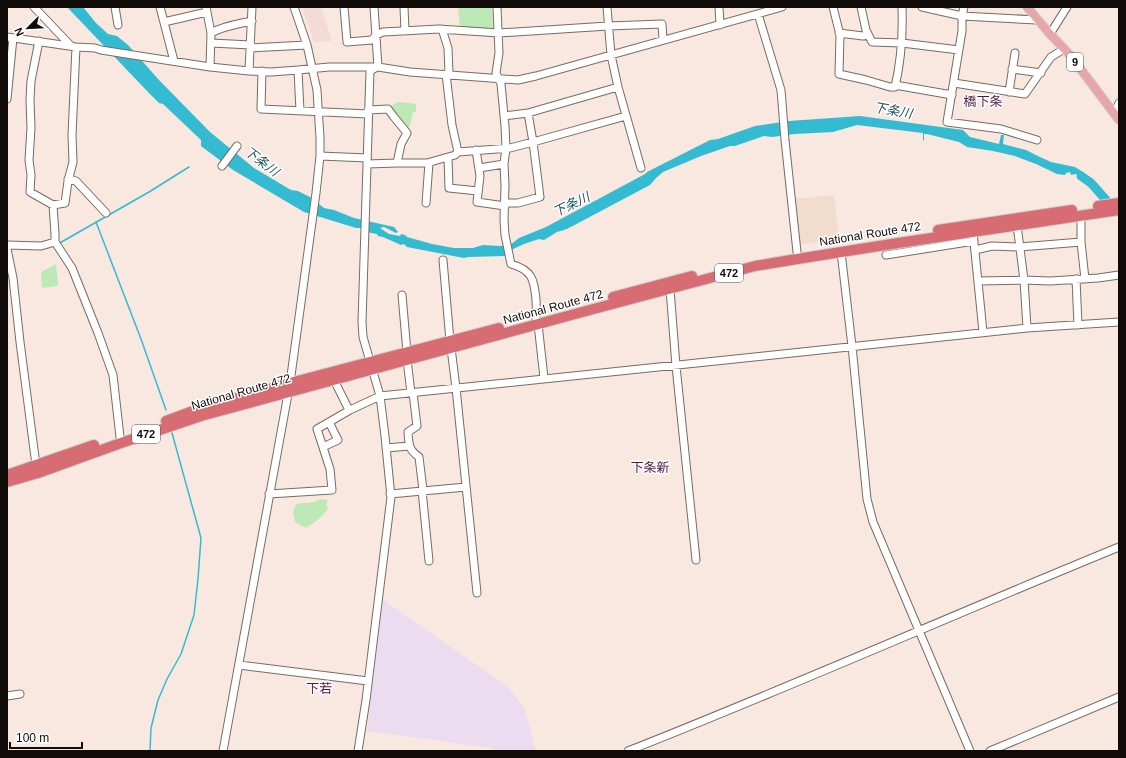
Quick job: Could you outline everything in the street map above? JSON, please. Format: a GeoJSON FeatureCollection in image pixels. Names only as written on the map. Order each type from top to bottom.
{"type":"FeatureCollection","features":[{"type":"Feature","properties":{"kind":"highway","name":"National Route 472"},"geometry":{"type":"LineString","coordinates":[[8,478],[36,465],[201,408],[289,388],[537,321],[670,289],[710,277],[755,266],[841,252],[973,236],[1017,225],[1087,212],[1119,203]]}},
{"type":"Feature","properties":{"kind":"highway","name":"National Route 472"},"geometry":{"type":"LineString","coordinates":[[537,321],[668,282],[754,260],[1017,218],[1119,210]]}},
{"type":"Feature","properties":{"kind":"highway","name":"National Route 472"},"geometry":{"type":"LineString","coordinates":[[8,478],[38,473],[201,416],[289,388],[334,380],[371,366]]}},
{"type":"Feature","properties":{"kind":"main road","name":"9"},"geometry":{"type":"LineString","coordinates":[[1027,7],[1037,20],[1070,55],[1119,120]]}},
{"type":"Feature","properties":{"kind":"street"},"geometry":{"type":"LineString","coordinates":[[34,7],[73,47],[73,162],[68,179],[65,203],[53,205],[30,192],[31,176],[29,160],[31,81],[39,41]]}},
{"type":"Feature","properties":{"kind":"street"},"geometry":{"type":"LineString","coordinates":[[115,7],[118,25]]}},
{"type":"Feature","properties":{"kind":"street"},"geometry":{"type":"LineString","coordinates":[[160,7],[174,61]]}},
{"type":"Feature","properties":{"kind":"street"},"geometry":{"type":"LineString","coordinates":[[249,71],[252,7]]}},
{"type":"Feature","properties":{"kind":"street"},"geometry":{"type":"LineString","coordinates":[[224,751],[289,388],[320,156],[317,90],[307,44],[294,7]]}},
{"type":"Feature","properties":{"kind":"street"},"geometry":{"type":"LineString","coordinates":[[344,7],[347,42],[372,40],[376,35],[383,32],[442,29],[499,33],[662,24],[663,40]]}},
{"type":"Feature","properties":{"kind":"street"},"geometry":{"type":"LineString","coordinates":[[374,7],[378,67]]}},
{"type":"Feature","properties":{"kind":"street"},"geometry":{"type":"LineString","coordinates":[[404,7],[405,31]]}},
{"type":"Feature","properties":{"kind":"street"},"geometry":{"type":"LineString","coordinates":[[497,7],[499,33],[496,73],[500,84],[506,148],[504,164],[505,237],[511,264],[522,267],[531,276],[535,287],[537,321],[544,378]]}},
{"type":"Feature","properties":{"kind":"street"},"geometry":{"type":"LineString","coordinates":[[607,7],[610,55],[626,116],[642,168]]}},
{"type":"Feature","properties":{"kind":"street"},"geometry":{"type":"LineString","coordinates":[[719,7],[720,24]]}},
{"type":"Feature","properties":{"kind":"street"},"geometry":{"type":"LineString","coordinates":[[7,100],[10,37],[73,47],[95,48],[146,58],[249,71],[298,70],[345,66],[378,67],[410,72],[522,79],[782,7]]}},
{"type":"Feature","properties":{"kind":"street"},"geometry":{"type":"LineString","coordinates":[[833,7],[839,32],[839,74],[890,87],[895,87],[895,85],[952,95]]}},
{"type":"Feature","properties":{"kind":"street"},"geometry":{"type":"LineString","coordinates":[[861,7],[868,35],[872,42],[902,43],[959,50]]}},
{"type":"Feature","properties":{"kind":"street"},"geometry":{"type":"LineString","coordinates":[[895,85],[899,70],[902,43],[902,7]]}},
{"type":"Feature","properties":{"kind":"street"},"geometry":{"type":"LineString","coordinates":[[922,7],[962,16],[1037,20]]}},
{"type":"Feature","properties":{"kind":"street"},"geometry":{"type":"LineString","coordinates":[[964,7],[962,16],[962,31],[947,122],[1001,129],[1037,140]]}},
{"type":"Feature","properties":{"kind":"street"},"geometry":{"type":"LineString","coordinates":[[1050,34],[1067,7]]}},
{"type":"Feature","properties":{"kind":"street"},"geometry":{"type":"LineString","coordinates":[[164,22],[206,10],[211,33],[210,67]]}},
{"type":"Feature","properties":{"kind":"street"},"geometry":{"type":"LineString","coordinates":[[758,14],[781,90],[797,252]]}},
{"type":"Feature","properties":{"kind":"street"},"geometry":{"type":"LineString","coordinates":[[211,33],[215,30],[252,21]]}},
{"type":"Feature","properties":{"kind":"street"},"geometry":{"type":"LineString","coordinates":[[442,29],[448,48],[448,74],[452,125],[458,152]]}},
{"type":"Feature","properties":{"kind":"street"},"geometry":{"type":"LineString","coordinates":[[839,32],[863,36],[868,35]]}},
{"type":"Feature","properties":{"kind":"street"},"geometry":{"type":"LineString","coordinates":[[211,43],[250,47],[307,44]]}},
{"type":"Feature","properties":{"kind":"street"},"geometry":{"type":"LineString","coordinates":[[954,83],[1025,94],[1051,57],[1064,49]]}},
{"type":"Feature","properties":{"kind":"street"},"geometry":{"type":"LineString","coordinates":[[1009,92],[1015,53]]}},
{"type":"Feature","properties":{"kind":"street"},"geometry":{"type":"LineString","coordinates":[[358,751],[366,700],[390,494],[380,396],[363,338],[362,322],[370,71],[378,67]]}},
{"type":"Feature","properties":{"kind":"street"},"geometry":{"type":"LineString","coordinates":[[1012,69],[1040,73]]}},
{"type":"Feature","properties":{"kind":"street"},"geometry":{"type":"LineString","coordinates":[[298,70],[300,111]]}},
{"type":"Feature","properties":{"kind":"street"},"geometry":{"type":"LineString","coordinates":[[262,71],[261,110],[368,112],[388,109],[407,133],[401,144],[397,163]]}},
{"type":"Feature","properties":{"kind":"street"},"geometry":{"type":"LineString","coordinates":[[504,116],[528,113],[618,87]]}},
{"type":"Feature","properties":{"kind":"street"},"geometry":{"type":"LineString","coordinates":[[1119,103],[1116,110],[1119,109]]}},
{"type":"Feature","properties":{"kind":"street"},"geometry":{"type":"LineString","coordinates":[[476,150],[480,176],[477,202],[505,205],[540,198],[528,113]]}},
{"type":"Feature","properties":{"kind":"street"},"geometry":{"type":"LineString","coordinates":[[320,156],[397,163],[430,163],[456,155],[458,152],[506,148],[626,116]]}},
{"type":"Feature","properties":{"kind":"street"},"geometry":{"type":"LineString","coordinates":[[222,166],[236,146]]}},
{"type":"Feature","properties":{"kind":"street"},"geometry":{"type":"LineString","coordinates":[[448,157],[449,188],[478,191]]}},
{"type":"Feature","properties":{"kind":"street"},"geometry":{"type":"LineString","coordinates":[[426,203],[430,163]]}},
{"type":"Feature","properties":{"kind":"street"},"geometry":{"type":"LineString","coordinates":[[479,168],[504,164]]}},
{"type":"Feature","properties":{"kind":"street"},"geometry":{"type":"LineString","coordinates":[[68,179],[76,181],[106,214]]}},
{"type":"Feature","properties":{"kind":"street"},"geometry":{"type":"LineString","coordinates":[[53,205],[56,234],[55,242],[72,268],[98,333],[112,375],[120,437]]}},
{"type":"Feature","properties":{"kind":"street"},"geometry":{"type":"LineString","coordinates":[[1085,279],[1081,242],[1087,212]]}},
{"type":"Feature","properties":{"kind":"street"},"geometry":{"type":"LineString","coordinates":[[1017,225],[1024,280],[1027,328]]}},
{"type":"Feature","properties":{"kind":"street"},"geometry":{"type":"LineString","coordinates":[[886,254],[973,236],[983,332]]}},
{"type":"Feature","properties":{"kind":"street"},"geometry":{"type":"LineString","coordinates":[[7,246],[41,246],[55,242]]}},
{"type":"Feature","properties":{"kind":"street"},"geometry":{"type":"LineString","coordinates":[[975,250],[992,246],[1020,247],[1081,242]]}},
{"type":"Feature","properties":{"kind":"street"},"geometry":{"type":"LineString","coordinates":[[7,250],[13,278],[36,465]]}},
{"type":"Feature","properties":{"kind":"street"},"geometry":{"type":"LineString","coordinates":[[841,252],[869,508],[873,522],[970,751]]}},
{"type":"Feature","properties":{"kind":"street"},"geometry":{"type":"LineString","coordinates":[[443,260],[476,593]]}},
{"type":"Feature","properties":{"kind":"street"},"geometry":{"type":"LineString","coordinates":[[978,281],[1050,281],[1119,275]]}},
{"type":"Feature","properties":{"kind":"street"},"geometry":{"type":"LineString","coordinates":[[1076,279],[1078,325]]}},
{"type":"Feature","properties":{"kind":"street"},"geometry":{"type":"LineString","coordinates":[[670,289],[676,366],[696,560]]}},
{"type":"Feature","properties":{"kind":"street"},"geometry":{"type":"LineString","coordinates":[[402,295],[407,356],[417,426],[408,432],[409,446],[413,453],[419,457],[429,561]]}},
{"type":"Feature","properties":{"kind":"street"},"geometry":{"type":"LineString","coordinates":[[269,494],[332,490],[330,469],[316,429],[349,410],[380,396],[544,378],[676,366],[983,332],[1119,322]]}},
{"type":"Feature","properties":{"kind":"street"},"geometry":{"type":"LineString","coordinates":[[334,380],[349,410]]}},
{"type":"Feature","properties":{"kind":"street"},"geometry":{"type":"LineString","coordinates":[[323,447],[338,440],[329,422]]}},
{"type":"Feature","properties":{"kind":"street"},"geometry":{"type":"LineString","coordinates":[[386,448],[409,446]]}},
{"type":"Feature","properties":{"kind":"street"},"geometry":{"type":"LineString","coordinates":[[390,494],[466,487]]}},
{"type":"Feature","properties":{"kind":"street"},"geometry":{"type":"LineString","coordinates":[[628,751],[1119,547]]}},
{"type":"Feature","properties":{"kind":"street"},"geometry":{"type":"LineString","coordinates":[[239,665],[368,681]]}},
{"type":"Feature","properties":{"kind":"street"},"geometry":{"type":"LineString","coordinates":[[7,696],[20,694]]}},
{"type":"Feature","properties":{"kind":"street"},"geometry":{"type":"LineString","coordinates":[[990,751],[1119,697]]}},
{"type":"Feature","properties":{"kind":"shaded area"},"geometry":{"type":"Polygon","coordinates":[[[302,7],[321,7],[332,41],[314,42],[302,7]]]}},
{"type":"Feature","properties":{"kind":"shaded area"},"geometry":{"type":"Polygon","coordinates":[[[834,195],[839,239],[799,245],[794,199],[834,195]]]}},
{"type":"Feature","properties":{"kind":"shaded area"},"geometry":{"type":"Polygon","coordinates":[[[382,599],[508,687],[524,708],[536,751],[493,751],[492,748],[367,731],[382,599]]]}},
{"type":"Feature","properties":{"kind":"green space"},"geometry":{"type":"Polygon","coordinates":[[[458,7],[492,7],[493,30],[460,27],[458,7]]]}},
{"type":"Feature","properties":{"kind":"green space"},"geometry":{"type":"Polygon","coordinates":[[[399,102],[416,104],[416,111],[412,114],[411,123],[407,131],[388,107],[399,102]]]}},
{"type":"Feature","properties":{"kind":"green space"},"geometry":{"type":"Polygon","coordinates":[[[56,264],[57,286],[42,288],[41,272],[56,264]]]}},
{"type":"Feature","properties":{"kind":"green space"},"geometry":{"type":"Polygon","coordinates":[[[320,499],[328,500],[326,504],[328,508],[321,517],[306,528],[295,522],[293,512],[296,504],[311,503],[320,499]]]}},
{"type":"Feature","properties":{"kind":"water"},"geometry":{"type":"Polygon","coordinates":[[[67,7],[83,7],[96,23],[108,34],[117,36],[128,45],[159,80],[210,132],[254,168],[291,190],[298,191],[310,197],[324,208],[334,210],[354,218],[394,227],[398,232],[396,233],[384,227],[380,228],[389,234],[400,236],[401,234],[432,244],[454,248],[473,248],[483,245],[510,245],[519,238],[546,227],[647,172],[710,140],[718,139],[755,126],[789,121],[860,116],[963,130],[970,137],[999,144],[1001,135],[1004,135],[1003,144],[1026,150],[1051,162],[1075,167],[1083,172],[1092,181],[1090,183],[1076,174],[1071,175],[1070,172],[1066,173],[1065,175],[1057,174],[1015,156],[967,147],[959,142],[927,134],[924,134],[924,141],[923,133],[857,125],[833,132],[772,137],[764,136],[701,156],[663,172],[650,185],[567,229],[557,232],[544,240],[539,239],[524,244],[511,250],[505,256],[464,258],[407,247],[404,244],[401,245],[378,236],[377,234],[366,232],[362,228],[356,228],[304,212],[233,170],[201,146],[201,140],[163,104],[159,103],[67,7]]]}},
{"type":"Feature","properties":{"kind":"waterway"},"geometry":{"type":"LineString","coordinates":[[58,244],[149,192],[189,167]]}},
{"type":"Feature","properties":{"kind":"waterway","name":"下条川"},"geometry":{"type":"LineString","coordinates":[[1081,176],[1091,183],[1114,209]]}},
{"type":"Feature","properties":{"kind":"waterway"},"geometry":{"type":"LineString","coordinates":[[96,222],[141,339],[166,410]]}},
{"type":"Feature","properties":{"kind":"waterway"},"geometry":{"type":"LineString","coordinates":[[150,751],[151,728],[158,700],[167,679],[181,654],[194,615],[201,538],[172,433]]}},
{"type":"Feature","properties":{"kind":"district","name":"橋下条"},"geometry":{"type":"Point","coordinates":[983,101]}},
{"type":"Feature","properties":{"kind":"district","name":"下条新"},"geometry":{"type":"Point","coordinates":[650,467]}},
{"type":"Feature","properties":{"kind":"district","name":"下若"},"geometry":{"type":"Point","coordinates":[319,688]}}]}
